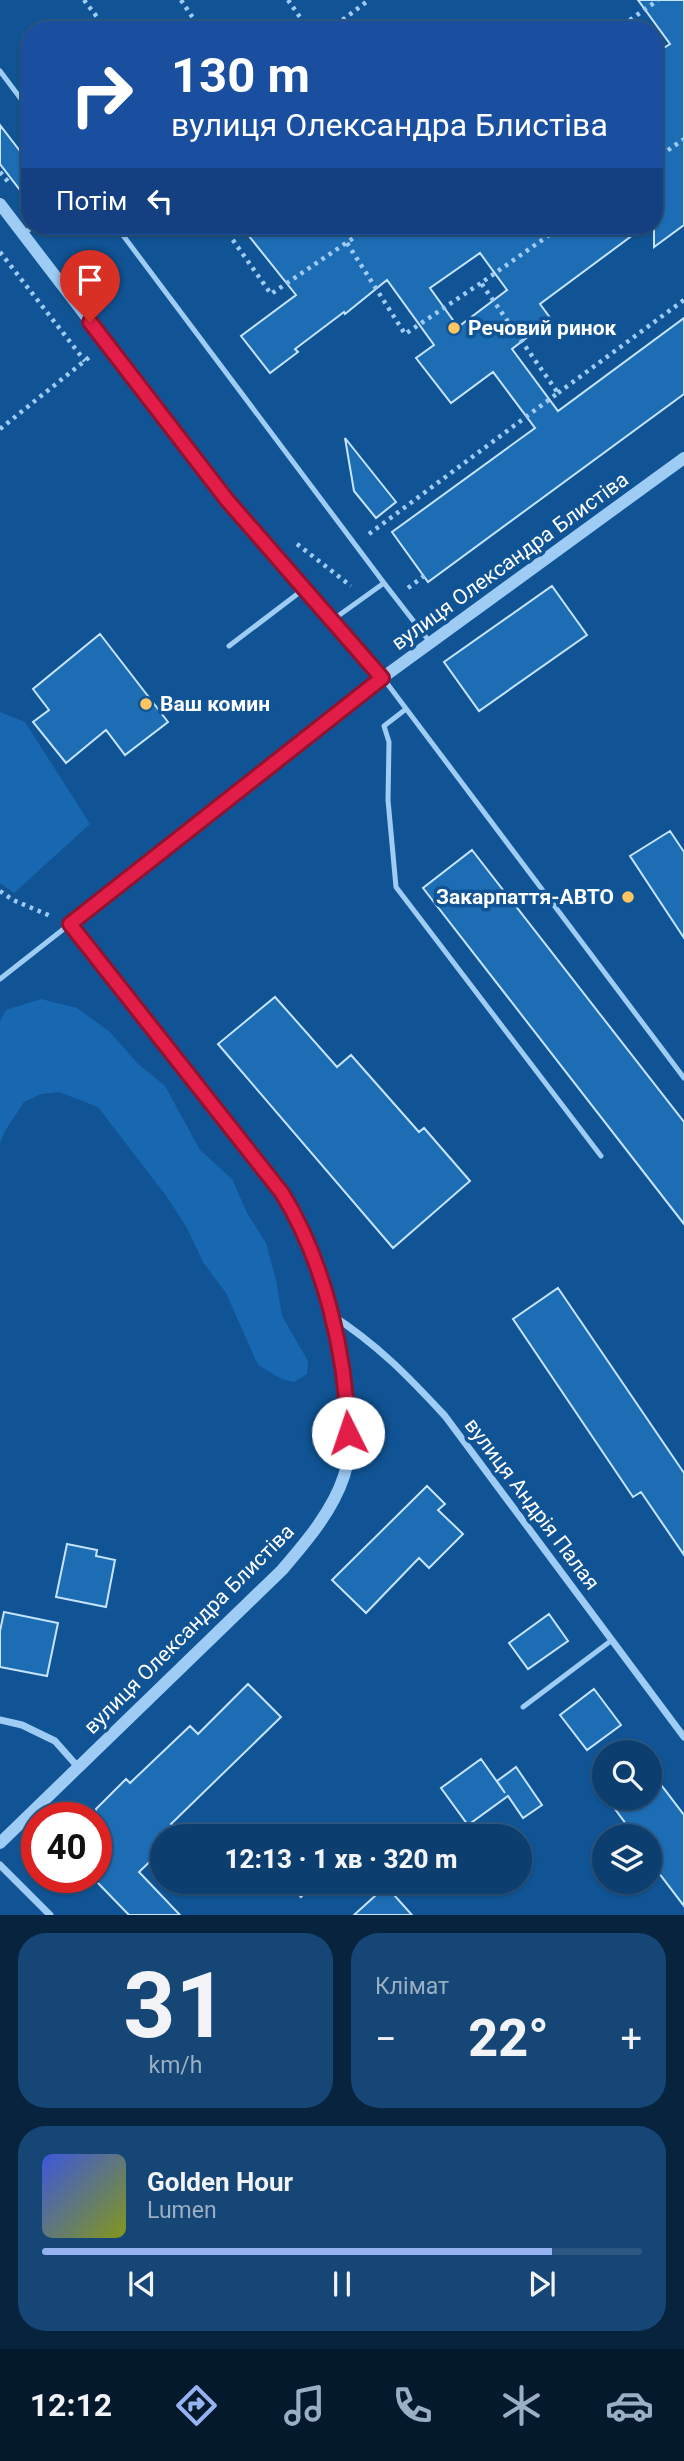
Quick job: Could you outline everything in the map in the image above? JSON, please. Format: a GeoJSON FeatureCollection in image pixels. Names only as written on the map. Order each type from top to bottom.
{"type":"FeatureCollection","features":[{"type":"Feature","properties":{"kind":"street"},"geometry":{"type":"LineString","coordinates":[[0,204],[21,231]]}},
{"type":"Feature","properties":{"kind":"street"},"geometry":{"type":"LineString","coordinates":[[24,235],[227,500],[382,678]]}},
{"type":"Feature","properties":{"kind":"street","name":"вулиця Олександра Блистіва"},"geometry":{"type":"LineString","coordinates":[[0,1843],[282,1570],[311,1536],[330,1506],[344,1475],[348,1451],[340,1356],[314,1254],[298,1220],[282,1193],[70,924],[382,678],[684,458]]}},
{"type":"Feature","properties":{"kind":"street","name":"вулиця Андрія Палая"},"geometry":{"type":"LineString","coordinates":[[330,1314],[363,1335],[391,1359],[445,1416],[684,1737]]}},
{"type":"Feature","properties":{"kind":"street"},"geometry":{"type":"LineString","coordinates":[[0,1720],[22,1725],[55,1741],[78,1767]]}},
{"type":"Feature","properties":{"kind":"street"},"geometry":{"type":"LineString","coordinates":[[0,1865],[50,1915]]}},
{"type":"Feature","properties":{"kind":"lane"},"geometry":{"type":"LineString","coordinates":[[0,71],[21,99]]}},
{"type":"Feature","properties":{"kind":"lane"},"geometry":{"type":"LineString","coordinates":[[123,235],[430,643]]}},
{"type":"Feature","properties":{"kind":"lane"},"geometry":{"type":"LineString","coordinates":[[331,621],[384,583]]}},
{"type":"Feature","properties":{"kind":"lane"},"geometry":{"type":"LineString","coordinates":[[229,646],[304,589]]}},
{"type":"Feature","properties":{"kind":"lane"},"geometry":{"type":"LineString","coordinates":[[382,678],[684,1078]]}},
{"type":"Feature","properties":{"kind":"lane"},"geometry":{"type":"LineString","coordinates":[[406,709],[384,726],[389,742],[388,800],[396,887],[601,1156]]}},
{"type":"Feature","properties":{"kind":"lane"},"geometry":{"type":"LineString","coordinates":[[0,979],[70,924]]}},
{"type":"Feature","properties":{"kind":"lane"},"geometry":{"type":"LineString","coordinates":[[523,1707],[612,1640]]}},
{"type":"Feature","properties":{"kind":"path"},"geometry":{"type":"LineString","coordinates":[[181,0],[195,21]]}},
{"type":"Feature","properties":{"kind":"path"},"geometry":{"type":"LineString","coordinates":[[288,0],[303,21]]}},
{"type":"Feature","properties":{"kind":"path"},"geometry":{"type":"LineString","coordinates":[[341,21],[369,0]]}},
{"type":"Feature","properties":{"kind":"path"},"geometry":{"type":"LineString","coordinates":[[629,21],[658,0]]}},
{"type":"Feature","properties":{"kind":"path"},"geometry":{"type":"LineString","coordinates":[[88,1],[101,21]]}},
{"type":"Feature","properties":{"kind":"path"},"geometry":{"type":"LineString","coordinates":[[663,154],[684,139]]}},
{"type":"Feature","properties":{"kind":"path"},"geometry":{"type":"LineString","coordinates":[[231,235],[271,294],[358,235]]}},
{"type":"Feature","properties":{"kind":"path"},"geometry":{"type":"LineString","coordinates":[[346,243],[405,334],[549,235]]}},
{"type":"Feature","properties":{"kind":"path"},"geometry":{"type":"LineString","coordinates":[[0,252],[85,362]]}},
{"type":"Feature","properties":{"kind":"path"},"geometry":{"type":"LineString","coordinates":[[481,283],[558,393]]}},
{"type":"Feature","properties":{"kind":"path"},"geometry":{"type":"LineString","coordinates":[[355,544],[684,300]]}},
{"type":"Feature","properties":{"kind":"path"},"geometry":{"type":"LineString","coordinates":[[0,429],[106,344]]}},
{"type":"Feature","properties":{"kind":"path"},"geometry":{"type":"LineString","coordinates":[[291,538],[350,585],[368,594]]}},
{"type":"Feature","properties":{"kind":"path"},"geometry":{"type":"LineString","coordinates":[[0,891],[13,900],[70,924]]}},
{"type":"Feature","properties":{"kind":"shaded area"},"geometry":{"type":"Polygon","coordinates":[[[0,712],[25,722],[90,824],[14,893],[0,883],[0,712]]]}},
{"type":"Feature","properties":{"kind":"shaded area"},"geometry":{"type":"Polygon","coordinates":[[[41,999],[77,1008],[110,1032],[137,1063],[165,1086],[200,1150],[232,1179],[247,1213],[266,1243],[282,1316],[308,1361],[307,1374],[294,1382],[282,1379],[258,1365],[226,1293],[203,1262],[187,1228],[167,1197],[98,1107],[59,1092],[41,1094],[24,1102],[0,1143],[0,1021],[6,1010],[41,999]]]}},
{"type":"Feature","properties":{"kind":"building"},"geometry":{"type":"Polygon","coordinates":[[[638,0],[684,0],[684,225],[654,247],[654,235],[663,235],[663,48],[670,44],[663,34],[663,21],[653,21],[638,0]]]}},
{"type":"Feature","properties":{"kind":"building"},"geometry":{"type":"Polygon","coordinates":[[[0,125],[21,152],[21,191],[0,164],[0,125]]]}},
{"type":"Feature","properties":{"kind":"building"},"geometry":{"type":"Polygon","coordinates":[[[248,235],[633,235],[540,304],[551,319],[512,349],[558,411],[684,318],[684,394],[428,582],[392,532],[535,428],[493,372],[451,403],[416,358],[434,345],[387,280],[295,349],[298,352],[270,373],[241,336],[296,295],[248,235]],[[480,253],[430,288],[458,327],[507,290],[480,253]]]}},
{"type":"Feature","properties":{"kind":"building"},"geometry":{"type":"Polygon","coordinates":[[[345,438],[396,502],[376,518],[354,491],[345,438]]]}},
{"type":"Feature","properties":{"kind":"building"},"geometry":{"type":"Polygon","coordinates":[[[552,586],[587,635],[479,711],[444,662],[552,586]]]}},
{"type":"Feature","properties":{"kind":"building"},"geometry":{"type":"Polygon","coordinates":[[[100,634],[168,722],[125,755],[106,730],[66,763],[33,722],[49,710],[33,689],[100,634]]]}},
{"type":"Feature","properties":{"kind":"building"},"geometry":{"type":"Polygon","coordinates":[[[670,831],[684,852],[684,938],[630,856],[670,831]]]}},
{"type":"Feature","properties":{"kind":"building"},"geometry":{"type":"Polygon","coordinates":[[[472,850],[684,1122],[684,1224],[423,888],[472,850]]]}},
{"type":"Feature","properties":{"kind":"building"},"geometry":{"type":"Polygon","coordinates":[[[275,997],[337,1067],[351,1055],[419,1132],[424,1128],[470,1181],[393,1248],[218,1044],[275,997]]]}},
{"type":"Feature","properties":{"kind":"building"},"geometry":{"type":"Polygon","coordinates":[[[558,1288],[684,1473],[684,1555],[641,1492],[633,1497],[513,1319],[558,1288]]]}},
{"type":"Feature","properties":{"kind":"building"},"geometry":{"type":"Polygon","coordinates":[[[427,1486],[445,1504],[438,1510],[463,1534],[429,1568],[419,1558],[366,1613],[332,1580],[427,1486]]]}},
{"type":"Feature","properties":{"kind":"building"},"geometry":{"type":"Polygon","coordinates":[[[67,1544],[97,1550],[96,1556],[115,1560],[106,1607],[56,1597],[67,1544]]]}},
{"type":"Feature","properties":{"kind":"building"},"geometry":{"type":"Polygon","coordinates":[[[4,1612],[58,1623],[47,1676],[0,1667],[0,1631],[4,1612]]]}},
{"type":"Feature","properties":{"kind":"building"},"geometry":{"type":"Polygon","coordinates":[[[549,1614],[568,1641],[528,1669],[509,1643],[549,1614]]]}},
{"type":"Feature","properties":{"kind":"building"},"geometry":{"type":"Polygon","coordinates":[[[248,1684],[281,1717],[171,1824],[150,1824],[150,1861],[139,1872],[150,1884],[150,1894],[160,1894],[180,1915],[129,1915],[108,1893],[112,1893],[112,1802],[103,1802],[126,1779],[130,1783],[190,1726],[198,1734],[248,1684]]]}},
{"type":"Feature","properties":{"kind":"building"},"geometry":{"type":"Polygon","coordinates":[[[594,1689],[621,1725],[601,1740],[592,1740],[592,1746],[587,1750],[560,1715],[594,1689]]]}},
{"type":"Feature","properties":{"kind":"building"},"geometry":{"type":"Polygon","coordinates":[[[481,1759],[505,1793],[497,1781],[516,1767],[542,1805],[523,1818],[508,1796],[467,1824],[441,1788],[481,1759]]]}},
{"type":"Feature","properties":{"kind":"building"},"geometry":{"type":"Polygon","coordinates":[[[662,1786],[684,1815],[684,1906],[662,1877],[662,1824],[626,1824],[616,1810],[662,1810],[662,1786]]]}},
{"type":"Feature","properties":{"kind":"building"},"geometry":{"type":"Polygon","coordinates":[[[377,1894],[393,1894],[412,1915],[354,1915],[377,1894]]]}},
{"type":"Feature","properties":{"kind":"place","name":"Речовий ринок"},"geometry":{"type":"Point","coordinates":[454,328]}},
{"type":"Feature","properties":{"kind":"place","name":"Ваш комин"},"geometry":{"type":"Point","coordinates":[146,704]}},
{"type":"Feature","properties":{"kind":"place","name":"Закарпаття-АВТО"},"geometry":{"type":"Point","coordinates":[628,897]}},
{"type":"Feature","properties":{"kind":"route"},"geometry":{"type":"LineString","coordinates":[[90,322],[227,500],[382,678],[70,924],[282,1193],[298,1220],[314,1254],[340,1356],[348,1433]]}}]}
